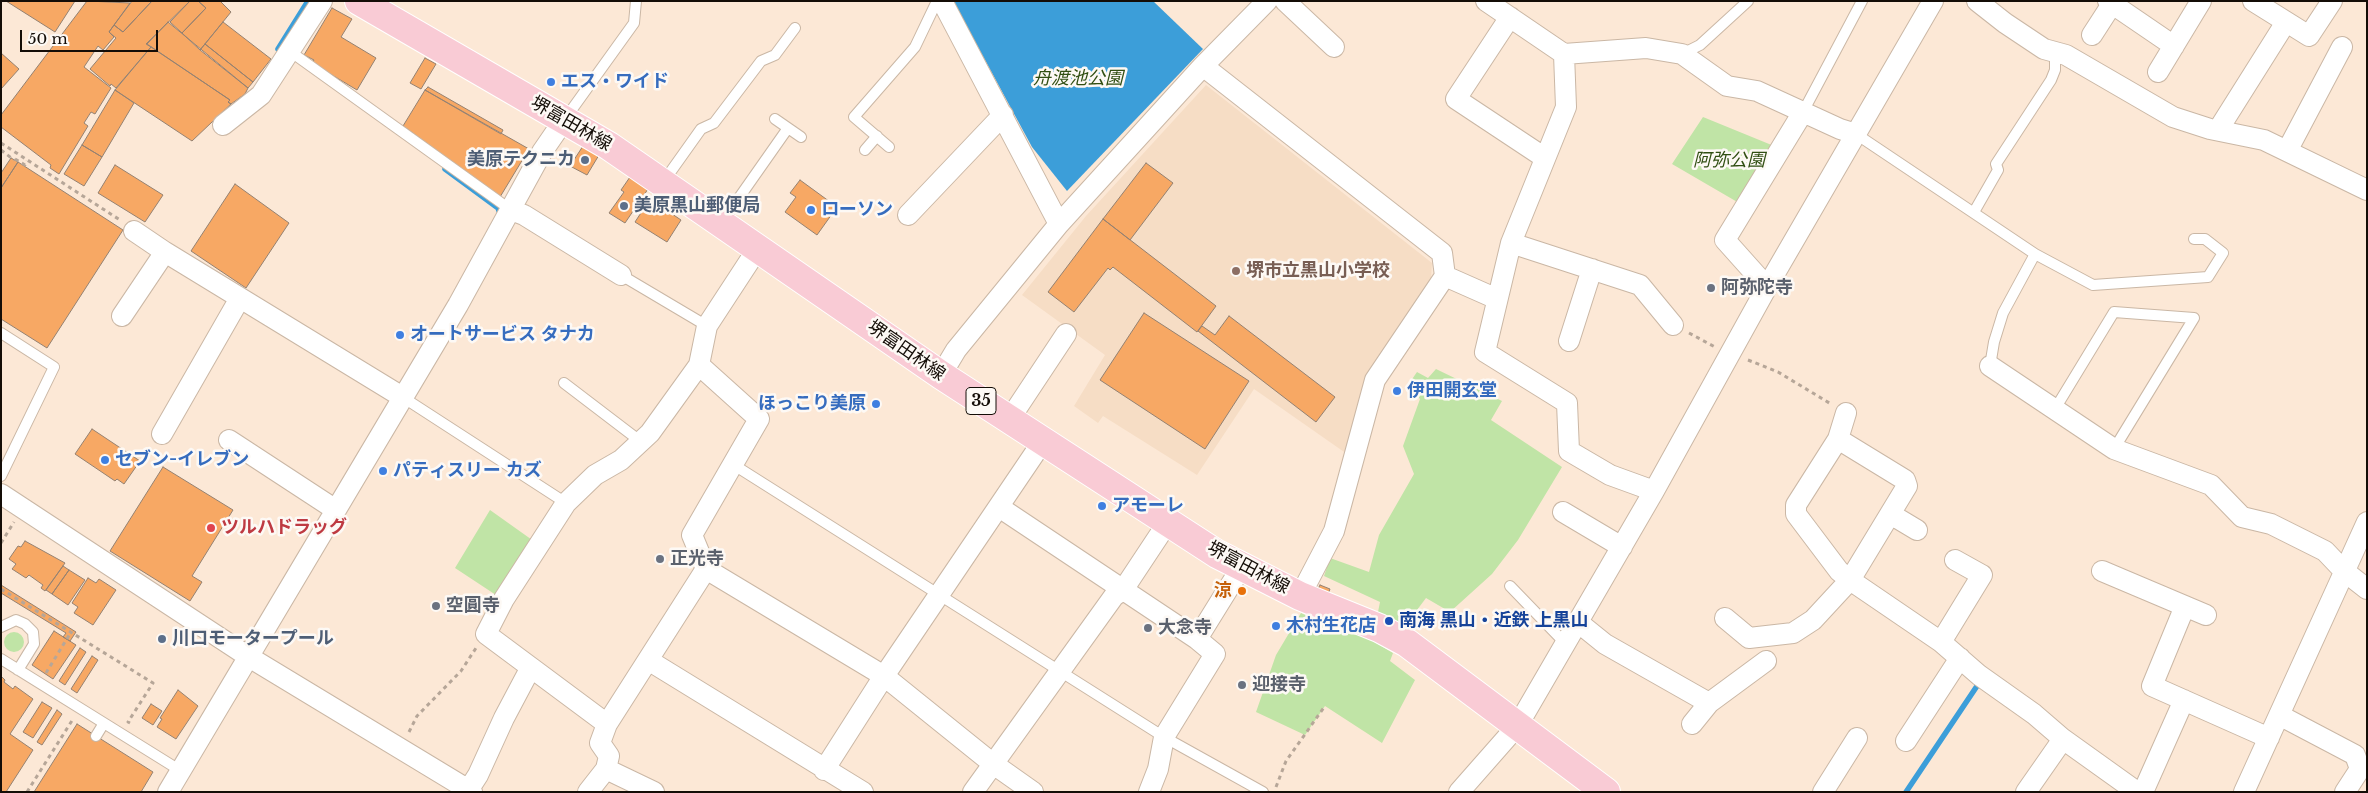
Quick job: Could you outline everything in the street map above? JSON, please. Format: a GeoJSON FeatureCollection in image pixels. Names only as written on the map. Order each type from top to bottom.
{"type":"FeatureCollection","features":[{"type":"Feature","properties":{"kind":"main road","name":"堺富田林線"},"geometry":{"type":"LineString","coordinates":[[358,1],[609,146],[722,222],[941,375],[1241,568],[1300,596],[1379,628],[1407,643],[1606,792]]}},
{"type":"Feature","properties":{"kind":"street"},"geometry":{"type":"LineString","coordinates":[[223,125],[261,95],[291,52],[322,1]]}},
{"type":"Feature","properties":{"kind":"street"},"geometry":{"type":"LineString","coordinates":[[942,1],[1060,224]]}},
{"type":"Feature","properties":{"kind":"street"},"geometry":{"type":"LineString","coordinates":[[941,375],[956,350],[1060,224],[1203,66],[1267,1]]}},
{"type":"Feature","properties":{"kind":"street"},"geometry":{"type":"LineString","coordinates":[[1285,1],[1334,47]]}},
{"type":"Feature","properties":{"kind":"street"},"geometry":{"type":"LineString","coordinates":[[1486,1],[1564,54],[1646,48],[1682,54],[1727,86],[1757,91],[1840,129],[1856,134]]}},
{"type":"Feature","properties":{"kind":"street"},"geometry":{"type":"LineString","coordinates":[[1459,792],[1518,725],[1578,624],[1732,354],[1767,287],[1934,1]]}},
{"type":"Feature","properties":{"kind":"street"},"geometry":{"type":"LineString","coordinates":[[1977,1],[2004,23],[2044,49],[2066,55],[2173,117],[2218,130],[2264,140],[2367,190]]}},
{"type":"Feature","properties":{"kind":"street"},"geometry":{"type":"LineString","coordinates":[[2158,72],[2201,1]]}},
{"type":"Feature","properties":{"kind":"street"},"geometry":{"type":"LineString","coordinates":[[2253,1],[2309,36],[2332,1]]}},
{"type":"Feature","properties":{"kind":"street"},"geometry":{"type":"LineString","coordinates":[[2092,35],[2110,2],[2174,46]]}},
{"type":"Feature","properties":{"kind":"street"},"geometry":{"type":"LineString","coordinates":[[1510,17],[1456,98],[1545,158]]}},
{"type":"Feature","properties":{"kind":"street"},"geometry":{"type":"LineString","coordinates":[[2218,130],[2286,22]]}},
{"type":"Feature","properties":{"kind":"street"},"geometry":{"type":"LineString","coordinates":[[2287,151],[2342,47]]}},
{"type":"Feature","properties":{"kind":"street"},"geometry":{"type":"LineString","coordinates":[[1564,54],[1566,107],[1511,243],[1485,352],[1567,403],[1569,451],[1610,475],[1654,491]]}},
{"type":"Feature","properties":{"kind":"street"},"geometry":{"type":"LineString","coordinates":[[1203,66],[1442,253],[1445,276],[1375,380],[1334,531],[1300,596]]}},
{"type":"Feature","properties":{"kind":"street"},"geometry":{"type":"LineString","coordinates":[[1767,287],[1725,240],[1802,112]]}},
{"type":"Feature","properties":{"kind":"street"},"geometry":{"type":"LineString","coordinates":[[908,216],[1003,115]]}},
{"type":"Feature","properties":{"kind":"street"},"geometry":{"type":"LineString","coordinates":[[168,792],[404,398],[542,152],[564,120]]}},
{"type":"Feature","properties":{"kind":"street"},"geometry":{"type":"LineString","coordinates":[[511,210],[524,215],[622,275]]}},
{"type":"Feature","properties":{"kind":"street"},"geometry":{"type":"LineString","coordinates":[[134,231],[165,252],[404,398]]}},
{"type":"Feature","properties":{"kind":"street"},"geometry":{"type":"LineString","coordinates":[[1511,243],[1640,285],[1673,325]]}},
{"type":"Feature","properties":{"kind":"street"},"geometry":{"type":"LineString","coordinates":[[607,724],[530,669],[486,634],[504,599],[566,503],[595,475],[621,460],[650,433],[699,364],[707,326],[758,248]]}},
{"type":"Feature","properties":{"kind":"street"},"geometry":{"type":"LineString","coordinates":[[122,316],[165,252]]}},
{"type":"Feature","properties":{"kind":"street"},"geometry":{"type":"LineString","coordinates":[[1569,341],[1592,269]]}},
{"type":"Feature","properties":{"kind":"street"},"geometry":{"type":"LineString","coordinates":[[1445,276],[1497,299]]}},
{"type":"Feature","properties":{"kind":"street"},"geometry":{"type":"LineString","coordinates":[[162,434],[197,380],[240,298]]}},
{"type":"Feature","properties":{"kind":"street"},"geometry":{"type":"LineString","coordinates":[[1009,420],[1041,359],[1066,334]]}},
{"type":"Feature","properties":{"kind":"street"},"geometry":{"type":"LineString","coordinates":[[699,364],[760,420],[692,535],[706,569],[884,676],[992,763],[1033,792]]}},
{"type":"Feature","properties":{"kind":"street"},"geometry":{"type":"LineString","coordinates":[[1990,366],[2114,449],[2212,486],[2242,517],[2271,524],[2324,551],[2344,571],[2367,589]]}},
{"type":"Feature","properties":{"kind":"street"},"geometry":{"type":"LineString","coordinates":[[1846,414],[1838,439],[1796,504],[1796,514],[1839,571],[1941,642],[2125,788]]}},
{"type":"Feature","properties":{"kind":"street"},"geometry":{"type":"LineString","coordinates":[[1725,618],[1749,638],[1793,633],[1812,620],[1850,580],[1892,515],[1907,486],[1905,480],[1838,439]]}},
{"type":"Feature","properties":{"kind":"street"},"geometry":{"type":"LineString","coordinates":[[824,770],[884,676],[1043,441]]}},
{"type":"Feature","properties":{"kind":"street"},"geometry":{"type":"LineString","coordinates":[[241,442],[336,510]]}},
{"type":"Feature","properties":{"kind":"street"},"geometry":{"type":"LineString","coordinates":[[1,494],[249,657],[471,791],[504,718],[530,669]]}},
{"type":"Feature","properties":{"kind":"street"},"geometry":{"type":"LineString","coordinates":[[999,507],[1197,639],[1215,654],[1164,737],[1158,770],[1149,792]]}},
{"type":"Feature","properties":{"kind":"street"},"geometry":{"type":"LineString","coordinates":[[1562,512],[1622,547]]}},
{"type":"Feature","properties":{"kind":"street"},"geometry":{"type":"LineString","coordinates":[[1892,515],[1917,530]]}},
{"type":"Feature","properties":{"kind":"street"},"geometry":{"type":"LineString","coordinates":[[973,792],[992,763],[1114,596],[1123,590],[1168,522]]}},
{"type":"Feature","properties":{"kind":"street"},"geometry":{"type":"LineString","coordinates":[[2244,792],[2367,522]]}},
{"type":"Feature","properties":{"kind":"street"},"geometry":{"type":"LineString","coordinates":[[1941,642],[1982,575],[1955,560]]}},
{"type":"Feature","properties":{"kind":"street"},"geometry":{"type":"LineString","coordinates":[[1197,639],[1241,568]]}},
{"type":"Feature","properties":{"kind":"street"},"geometry":{"type":"LineString","coordinates":[[588,792],[606,769],[610,756],[600,743],[607,724],[706,569]]}},
{"type":"Feature","properties":{"kind":"street"},"geometry":{"type":"LineString","coordinates":[[2102,571],[2206,616]]}},
{"type":"Feature","properties":{"kind":"street"},"geometry":{"type":"LineString","coordinates":[[2185,606],[2152,686],[2269,738]]}},
{"type":"Feature","properties":{"kind":"street"},"geometry":{"type":"LineString","coordinates":[[1578,624],[1605,644],[1709,703]]}},
{"type":"Feature","properties":{"kind":"street"},"geometry":{"type":"LineString","coordinates":[[1906,741],[1960,658]]}},
{"type":"Feature","properties":{"kind":"street"},"geometry":{"type":"LineString","coordinates":[[648,660],[824,770],[863,792]]}},
{"type":"Feature","properties":{"kind":"street"},"geometry":{"type":"LineString","coordinates":[[1692,724],[1709,703],[1766,661]]}},
{"type":"Feature","properties":{"kind":"street"},"geometry":{"type":"LineString","coordinates":[[2143,792],[2184,700]]}},
{"type":"Feature","properties":{"kind":"street"},"geometry":{"type":"LineString","coordinates":[[2279,715],[2355,755],[2360,769],[2344,792]]}},
{"type":"Feature","properties":{"kind":"street"},"geometry":{"type":"LineString","coordinates":[[1823,792],[1857,738]]}},
{"type":"Feature","properties":{"kind":"street"},"geometry":{"type":"LineString","coordinates":[[2026,792],[2063,739]]}},
{"type":"Feature","properties":{"kind":"street"},"geometry":{"type":"LineString","coordinates":[[606,769],[654,792]]}},
{"type":"Feature","properties":{"kind":"lane"},"geometry":{"type":"LineString","coordinates":[[564,120],[634,23],[636,1]]}},
{"type":"Feature","properties":{"kind":"lane"},"geometry":{"type":"LineString","coordinates":[[889,147],[854,116],[915,47],[937,1]]}},
{"type":"Feature","properties":{"kind":"lane"},"geometry":{"type":"LineString","coordinates":[[1682,54],[1700,46],[1748,1]]}},
{"type":"Feature","properties":{"kind":"lane"},"geometry":{"type":"LineString","coordinates":[[1802,112],[1862,1]]}},
{"type":"Feature","properties":{"kind":"lane"},"geometry":{"type":"LineString","coordinates":[[663,182],[701,129],[714,124],[762,61],[775,55],[795,28]]}},
{"type":"Feature","properties":{"kind":"lane"},"geometry":{"type":"LineString","coordinates":[[1974,212],[1998,170],[1996,164],[2051,80],[2055,70],[2055,60],[2050,51]]}},
{"type":"Feature","properties":{"kind":"lane"},"geometry":{"type":"LineString","coordinates":[[291,52],[511,210]]}},
{"type":"Feature","properties":{"kind":"lane"},"geometry":{"type":"LineString","coordinates":[[775,119],[801,138]]}},
{"type":"Feature","properties":{"kind":"lane"},"geometry":{"type":"LineString","coordinates":[[722,222],[788,128]]}},
{"type":"Feature","properties":{"kind":"lane"},"geometry":{"type":"LineString","coordinates":[[1856,134],[2035,254],[2093,285],[2208,277],[2223,253],[2205,239],[2194,239]]}},
{"type":"Feature","properties":{"kind":"lane"},"geometry":{"type":"LineString","coordinates":[[865,150],[877,136]]}},
{"type":"Feature","properties":{"kind":"lane"},"geometry":{"type":"LineString","coordinates":[[1990,366],[1994,342],[2003,313],[2035,254]]}},
{"type":"Feature","properties":{"kind":"lane"},"geometry":{"type":"LineString","coordinates":[[622,275],[707,326]]}},
{"type":"Feature","properties":{"kind":"lane"},"geometry":{"type":"LineString","coordinates":[[2055,409],[2114,312],[2194,318],[2114,449]]}},
{"type":"Feature","properties":{"kind":"lane"},"geometry":{"type":"LineString","coordinates":[[1,333],[54,367],[1,476]]}},
{"type":"Feature","properties":{"kind":"lane"},"geometry":{"type":"LineString","coordinates":[[564,383],[640,442]]}},
{"type":"Feature","properties":{"kind":"lane"},"geometry":{"type":"LineString","coordinates":[[404,398],[566,503]]}},
{"type":"Feature","properties":{"kind":"lane"},"geometry":{"type":"LineString","coordinates":[[734,465],[1164,737],[1264,792]]}},
{"type":"Feature","properties":{"kind":"lane"},"geometry":{"type":"LineString","coordinates":[[1510,586],[1566,644]]}},
{"type":"Feature","properties":{"kind":"lane"},"geometry":{"type":"LineString","coordinates":[[1,627],[16,620],[25,624],[33,632],[34,644],[18,670]]}},
{"type":"Feature","properties":{"kind":"lane"},"geometry":{"type":"LineString","coordinates":[[1,659],[181,771]]}},
{"type":"Feature","properties":{"kind":"lane"},"geometry":{"type":"LineString","coordinates":[[96,736],[104,723]]}},
{"type":"Feature","properties":{"kind":"path"},"geometry":{"type":"LineString","coordinates":[[1,142],[27,161],[85,196],[134,231]]}},
{"type":"Feature","properties":{"kind":"path"},"geometry":{"type":"LineString","coordinates":[[1,150],[25,165],[27,161]]}},
{"type":"Feature","properties":{"kind":"path"},"geometry":{"type":"LineString","coordinates":[[1673,325],[1724,352],[1778,372],[1846,414]]}},
{"type":"Feature","properties":{"kind":"path"},"geometry":{"type":"LineString","coordinates":[[1,543],[15,521]]}},
{"type":"Feature","properties":{"kind":"path"},"geometry":{"type":"LineString","coordinates":[[1,589],[153,683],[128,722],[137,727]]}},
{"type":"Feature","properties":{"kind":"path"},"geometry":{"type":"LineString","coordinates":[[40,683],[71,632]]}},
{"type":"Feature","properties":{"kind":"path"},"geometry":{"type":"LineString","coordinates":[[401,749],[417,716],[461,671],[486,634]]}},
{"type":"Feature","properties":{"kind":"path"},"geometry":{"type":"LineString","coordinates":[[1274,792],[1286,761],[1325,706]]}},
{"type":"Feature","properties":{"kind":"path"},"geometry":{"type":"LineString","coordinates":[[27,792],[80,708]]}},
{"type":"Feature","properties":{"kind":"shaded area","name":"堺市立黒山小学校"},"geometry":{"type":"Polygon","coordinates":[[[1206,85],[1432,263],[1431,280],[1347,454],[1254,389],[1197,475],[1103,416],[1098,423],[1074,406],[1105,355],[1022,295],[1086,216],[1206,85]]]}},
{"type":"Feature","properties":{"kind":"green space","name":"阿弥公園"},"geometry":{"type":"Polygon","coordinates":[[[1703,117],[1774,146],[1739,203],[1672,164],[1703,117]]]}},
{"type":"Feature","properties":{"kind":"green space"},"geometry":{"type":"Polygon","coordinates":[[[1436,369],[1502,401],[1491,420],[1562,467],[1518,540],[1492,574],[1450,612],[1426,598],[1405,626],[1378,612],[1380,602],[1324,576],[1330,558],[1369,572],[1379,535],[1414,474],[1403,446],[1420,399],[1408,385],[1417,372],[1428,378],[1436,369]]]}},
{"type":"Feature","properties":{"kind":"green space"},"geometry":{"type":"Polygon","coordinates":[[[490,510],[535,542],[499,597],[455,568],[490,510]]]}},
{"type":"Feature","properties":{"kind":"green space"},"geometry":{"type":"Polygon","coordinates":[[[1301,613],[1327,625],[1359,633],[1393,653],[1390,661],[1415,680],[1382,743],[1325,706],[1305,735],[1256,712],[1276,655],[1301,613]]]}},
{"type":"Feature","properties":{"kind":"green space"},"geometry":{"type":"Polygon","coordinates":[[[14,632],[21,635],[24,642],[21,649],[14,652],[7,649],[4,642],[7,635],[14,632]]]}},
{"type":"Feature","properties":{"kind":"water","name":"舟渡池公園"},"geometry":{"type":"Polygon","coordinates":[[[953,1],[1153,1],[1203,49],[1067,191],[1032,147],[953,1]]]}},
{"type":"Feature","properties":{"kind":"building"},"geometry":{"type":"Polygon","coordinates":[[[6,1],[75,1],[55,32],[6,1]]]}},
{"type":"Feature","properties":{"kind":"building"},"geometry":{"type":"Polygon","coordinates":[[[87,1],[130,3],[109,32],[114,37],[103,50],[98,46],[84,67],[111,88],[95,114],[91,112],[84,123],[88,126],[59,174],[50,168],[51,165],[1,127],[1,115],[87,1]]]}},
{"type":"Feature","properties":{"kind":"building"},"geometry":{"type":"Polygon","coordinates":[[[132,1],[152,1],[123,32],[114,25],[132,1]]]}},
{"type":"Feature","properties":{"kind":"building"},"geometry":{"type":"Polygon","coordinates":[[[152,1],[190,1],[146,44],[151,47],[116,88],[111,84],[110,86],[90,69],[116,38],[109,32],[114,25],[123,32],[152,1]]]}},
{"type":"Feature","properties":{"kind":"building"},"geometry":{"type":"Polygon","coordinates":[[[190,1],[198,1],[206,8],[182,33],[170,22],[190,1]]]}},
{"type":"Feature","properties":{"kind":"building"},"geometry":{"type":"Polygon","coordinates":[[[198,1],[220,1],[231,12],[200,50],[182,33],[206,8],[198,1]]]}},
{"type":"Feature","properties":{"kind":"building"},"geometry":{"type":"Polygon","coordinates":[[[332,8],[352,19],[341,37],[376,58],[357,90],[312,63],[314,60],[304,55],[332,8]]]}},
{"type":"Feature","properties":{"kind":"building"},"geometry":{"type":"Polygon","coordinates":[[[168,22],[248,88],[245,94],[231,104],[228,102],[230,100],[147,44],[168,22]]]}},
{"type":"Feature","properties":{"kind":"building"},"geometry":{"type":"Polygon","coordinates":[[[223,22],[271,59],[253,82],[205,44],[223,22]]]}},
{"type":"Feature","properties":{"kind":"building"},"geometry":{"type":"Polygon","coordinates":[[[205,44],[253,82],[248,88],[200,50],[205,44]]]}},
{"type":"Feature","properties":{"kind":"building"},"geometry":{"type":"Polygon","coordinates":[[[151,47],[230,100],[228,102],[231,104],[192,141],[115,90],[151,47]]]}},
{"type":"Feature","properties":{"kind":"building"},"geometry":{"type":"Polygon","coordinates":[[[1,53],[19,69],[1,89],[1,53]]]}},
{"type":"Feature","properties":{"kind":"building"},"geometry":{"type":"Polygon","coordinates":[[[425,58],[436,64],[421,89],[410,83],[425,58]]]}},
{"type":"Feature","properties":{"kind":"building"},"geometry":{"type":"Polygon","coordinates":[[[428,87],[503,130],[501,134],[425,90],[428,87]]]}},
{"type":"Feature","properties":{"kind":"building"},"geometry":{"type":"Polygon","coordinates":[[[115,90],[134,103],[102,157],[82,145],[115,90]]]}},
{"type":"Feature","properties":{"kind":"building"},"geometry":{"type":"Polygon","coordinates":[[[425,90],[529,149],[500,197],[403,126],[425,90]]]}},
{"type":"Feature","properties":{"kind":"building"},"geometry":{"type":"Polygon","coordinates":[[[82,145],[102,157],[84,186],[64,174],[82,145]]]}},
{"type":"Feature","properties":{"kind":"building","name":"美原テクニカ"},"geometry":{"type":"Polygon","coordinates":[[[583,146],[599,155],[587,175],[570,166],[583,146]]]}},
{"type":"Feature","properties":{"kind":"building"},"geometry":{"type":"Polygon","coordinates":[[[11,158],[18,162],[1,188],[1,173],[11,158]]]}},
{"type":"Feature","properties":{"kind":"building"},"geometry":{"type":"Polygon","coordinates":[[[18,162],[123,230],[47,348],[1,319],[1,188],[18,162]]]}},
{"type":"Feature","properties":{"kind":"building"},"geometry":{"type":"Polygon","coordinates":[[[1146,163],[1173,183],[1130,240],[1103,219],[1146,163]]]}},
{"type":"Feature","properties":{"kind":"building"},"geometry":{"type":"Polygon","coordinates":[[[115,165],[163,195],[145,222],[98,193],[115,165]]]}},
{"type":"Feature","properties":{"kind":"building"},"geometry":{"type":"Polygon","coordinates":[[[630,177],[648,189],[625,223],[609,213],[624,192],[621,190],[630,177]]]}},
{"type":"Feature","properties":{"kind":"building","name":"ローソン"},"geometry":{"type":"Polygon","coordinates":[[[800,180],[837,207],[817,235],[785,212],[796,197],[790,193],[800,180]]]}},
{"type":"Feature","properties":{"kind":"building"},"geometry":{"type":"Polygon","coordinates":[[[235,184],[289,223],[246,288],[191,251],[235,184]]]}},
{"type":"Feature","properties":{"kind":"building"},"geometry":{"type":"Polygon","coordinates":[[[650,199],[681,220],[667,242],[635,222],[650,199]]]}},
{"type":"Feature","properties":{"kind":"building"},"geometry":{"type":"Polygon","coordinates":[[[1103,219],[1216,306],[1197,332],[1113,267],[1110,270],[1108,268],[1074,312],[1048,292],[1103,219]]]}},
{"type":"Feature","properties":{"kind":"building"},"geometry":{"type":"Polygon","coordinates":[[[1144,313],[1249,381],[1205,449],[1100,380],[1144,313]]]}},
{"type":"Feature","properties":{"kind":"building"},"geometry":{"type":"Polygon","coordinates":[[[1229,316],[1335,397],[1316,422],[1198,331],[1202,326],[1215,335],[1229,316]]]}},
{"type":"Feature","properties":{"kind":"building"},"geometry":{"type":"Polygon","coordinates":[[[92,429],[140,461],[124,484],[117,479],[115,481],[75,454],[92,429]]]}},
{"type":"Feature","properties":{"kind":"building"},"geometry":{"type":"Polygon","coordinates":[[[163,467],[233,510],[192,576],[202,582],[190,601],[110,551],[163,467]]]}},
{"type":"Feature","properties":{"kind":"building"},"geometry":{"type":"Polygon","coordinates":[[[25,541],[65,563],[45,591],[41,588],[43,585],[29,575],[26,578],[12,569],[16,564],[9,559],[18,546],[21,547],[25,541]]]}},
{"type":"Feature","properties":{"kind":"building"},"geometry":{"type":"Polygon","coordinates":[[[63,566],[69,570],[52,594],[46,590],[63,566]]]}},
{"type":"Feature","properties":{"kind":"building"},"geometry":{"type":"Polygon","coordinates":[[[69,570],[85,580],[68,605],[52,594],[69,570]]]}},
{"type":"Feature","properties":{"kind":"building"},"geometry":{"type":"Polygon","coordinates":[[[88,578],[96,583],[99,579],[116,590],[93,625],[74,613],[78,607],[72,603],[88,578]]]}},
{"type":"Feature","properties":{"kind":"building"},"geometry":{"type":"Polygon","coordinates":[[[1,585],[76,632],[70,641],[63,637],[66,633],[1,593],[1,585]]]}},
{"type":"Feature","properties":{"kind":"building"},"geometry":{"type":"Polygon","coordinates":[[[1320,585],[1330,589],[1328,594],[1317,591],[1320,585]]]}},
{"type":"Feature","properties":{"kind":"building"},"geometry":{"type":"Polygon","coordinates":[[[54,631],[76,645],[53,679],[32,665],[54,631]]]}},
{"type":"Feature","properties":{"kind":"building"},"geometry":{"type":"Polygon","coordinates":[[[80,648],[86,652],[65,685],[59,681],[80,648]]]}},
{"type":"Feature","properties":{"kind":"building"},"geometry":{"type":"Polygon","coordinates":[[[92,656],[98,660],[77,693],[71,689],[92,656]]]}},
{"type":"Feature","properties":{"kind":"building"},"geometry":{"type":"Polygon","coordinates":[[[1,676],[5,680],[4,682],[13,689],[15,686],[33,699],[10,734],[33,750],[6,792],[1,792],[1,676]]]}},
{"type":"Feature","properties":{"kind":"building"},"geometry":{"type":"Polygon","coordinates":[[[178,690],[198,706],[176,739],[157,727],[162,719],[160,718],[178,690]]]}},
{"type":"Feature","properties":{"kind":"building"},"geometry":{"type":"Polygon","coordinates":[[[42,702],[52,708],[33,738],[23,732],[42,702]]]}},
{"type":"Feature","properties":{"kind":"building"},"geometry":{"type":"Polygon","coordinates":[[[151,704],[162,711],[153,725],[142,718],[151,704]]]}},
{"type":"Feature","properties":{"kind":"building"},"geometry":{"type":"Polygon","coordinates":[[[57,710],[62,714],[42,745],[37,742],[57,710]]]}},
{"type":"Feature","properties":{"kind":"building"},"geometry":{"type":"Polygon","coordinates":[[[77,724],[153,772],[141,792],[34,792],[77,724]]]}},
{"type":"Feature","properties":{"kind":"waterway"},"geometry":{"type":"LineString","coordinates":[[278,49],[308,1]]}},
{"type":"Feature","properties":{"kind":"waterway"},"geometry":{"type":"LineString","coordinates":[[445,169],[498,208],[500,214],[498,217]]}},
{"type":"Feature","properties":{"kind":"waterway"},"geometry":{"type":"LineString","coordinates":[[1906,792],[1977,686]]}},
{"type":"Feature","properties":{"kind":"place","name":"エス・ワイド"},"geometry":{"type":"Point","coordinates":[551,82]}},
{"type":"Feature","properties":{"kind":"place","name":"美原テクニカ"},"geometry":{"type":"Point","coordinates":[585,160]}},
{"type":"Feature","properties":{"kind":"place","name":"美原黒山郵便局"},"geometry":{"type":"Point","coordinates":[624,206]}},
{"type":"Feature","properties":{"kind":"place","name":"ローソン"},"geometry":{"type":"Point","coordinates":[811,210]}},
{"type":"Feature","properties":{"kind":"place","name":"堺市立黒山小学校"},"geometry":{"type":"Point","coordinates":[1236,271]}},
{"type":"Feature","properties":{"kind":"place","name":"阿弥陀寺"},"geometry":{"type":"Point","coordinates":[1711,288]}},
{"type":"Feature","properties":{"kind":"place","name":"オートサービス タナカ"},"geometry":{"type":"Point","coordinates":[400,335]}},
{"type":"Feature","properties":{"kind":"place","name":"伊田開玄堂"},"geometry":{"type":"Point","coordinates":[1397,391]}},
{"type":"Feature","properties":{"kind":"place","name":"ほっこり美原"},"geometry":{"type":"Point","coordinates":[876,404]}},
{"type":"Feature","properties":{"kind":"place","name":"セブン-イレブン"},"geometry":{"type":"Point","coordinates":[105,460]}},
{"type":"Feature","properties":{"kind":"place","name":"パティスリー カズ"},"geometry":{"type":"Point","coordinates":[383,471]}},
{"type":"Feature","properties":{"kind":"place","name":"アモーレ"},"geometry":{"type":"Point","coordinates":[1102,506]}},
{"type":"Feature","properties":{"kind":"place","name":"ツルハドラッグ"},"geometry":{"type":"Point","coordinates":[211,528]}},
{"type":"Feature","properties":{"kind":"place","name":"正光寺"},"geometry":{"type":"Point","coordinates":[660,559]}},
{"type":"Feature","properties":{"kind":"place","name":"涼"},"geometry":{"type":"Point","coordinates":[1242,591]}},
{"type":"Feature","properties":{"kind":"place","name":"空圓寺"},"geometry":{"type":"Point","coordinates":[436,606]}},
{"type":"Feature","properties":{"kind":"place","name":"南海 黒山・近鉄 上黒山"},"geometry":{"type":"Point","coordinates":[1389,621]}},
{"type":"Feature","properties":{"kind":"place","name":"木村生花店"},"geometry":{"type":"Point","coordinates":[1276,626]}},
{"type":"Feature","properties":{"kind":"place","name":"大念寺"},"geometry":{"type":"Point","coordinates":[1148,628]}},
{"type":"Feature","properties":{"kind":"place","name":"川口モータープール"},"geometry":{"type":"Point","coordinates":[162,639]}},
{"type":"Feature","properties":{"kind":"place","name":"迎接寺"},"geometry":{"type":"Point","coordinates":[1242,685]}}]}
